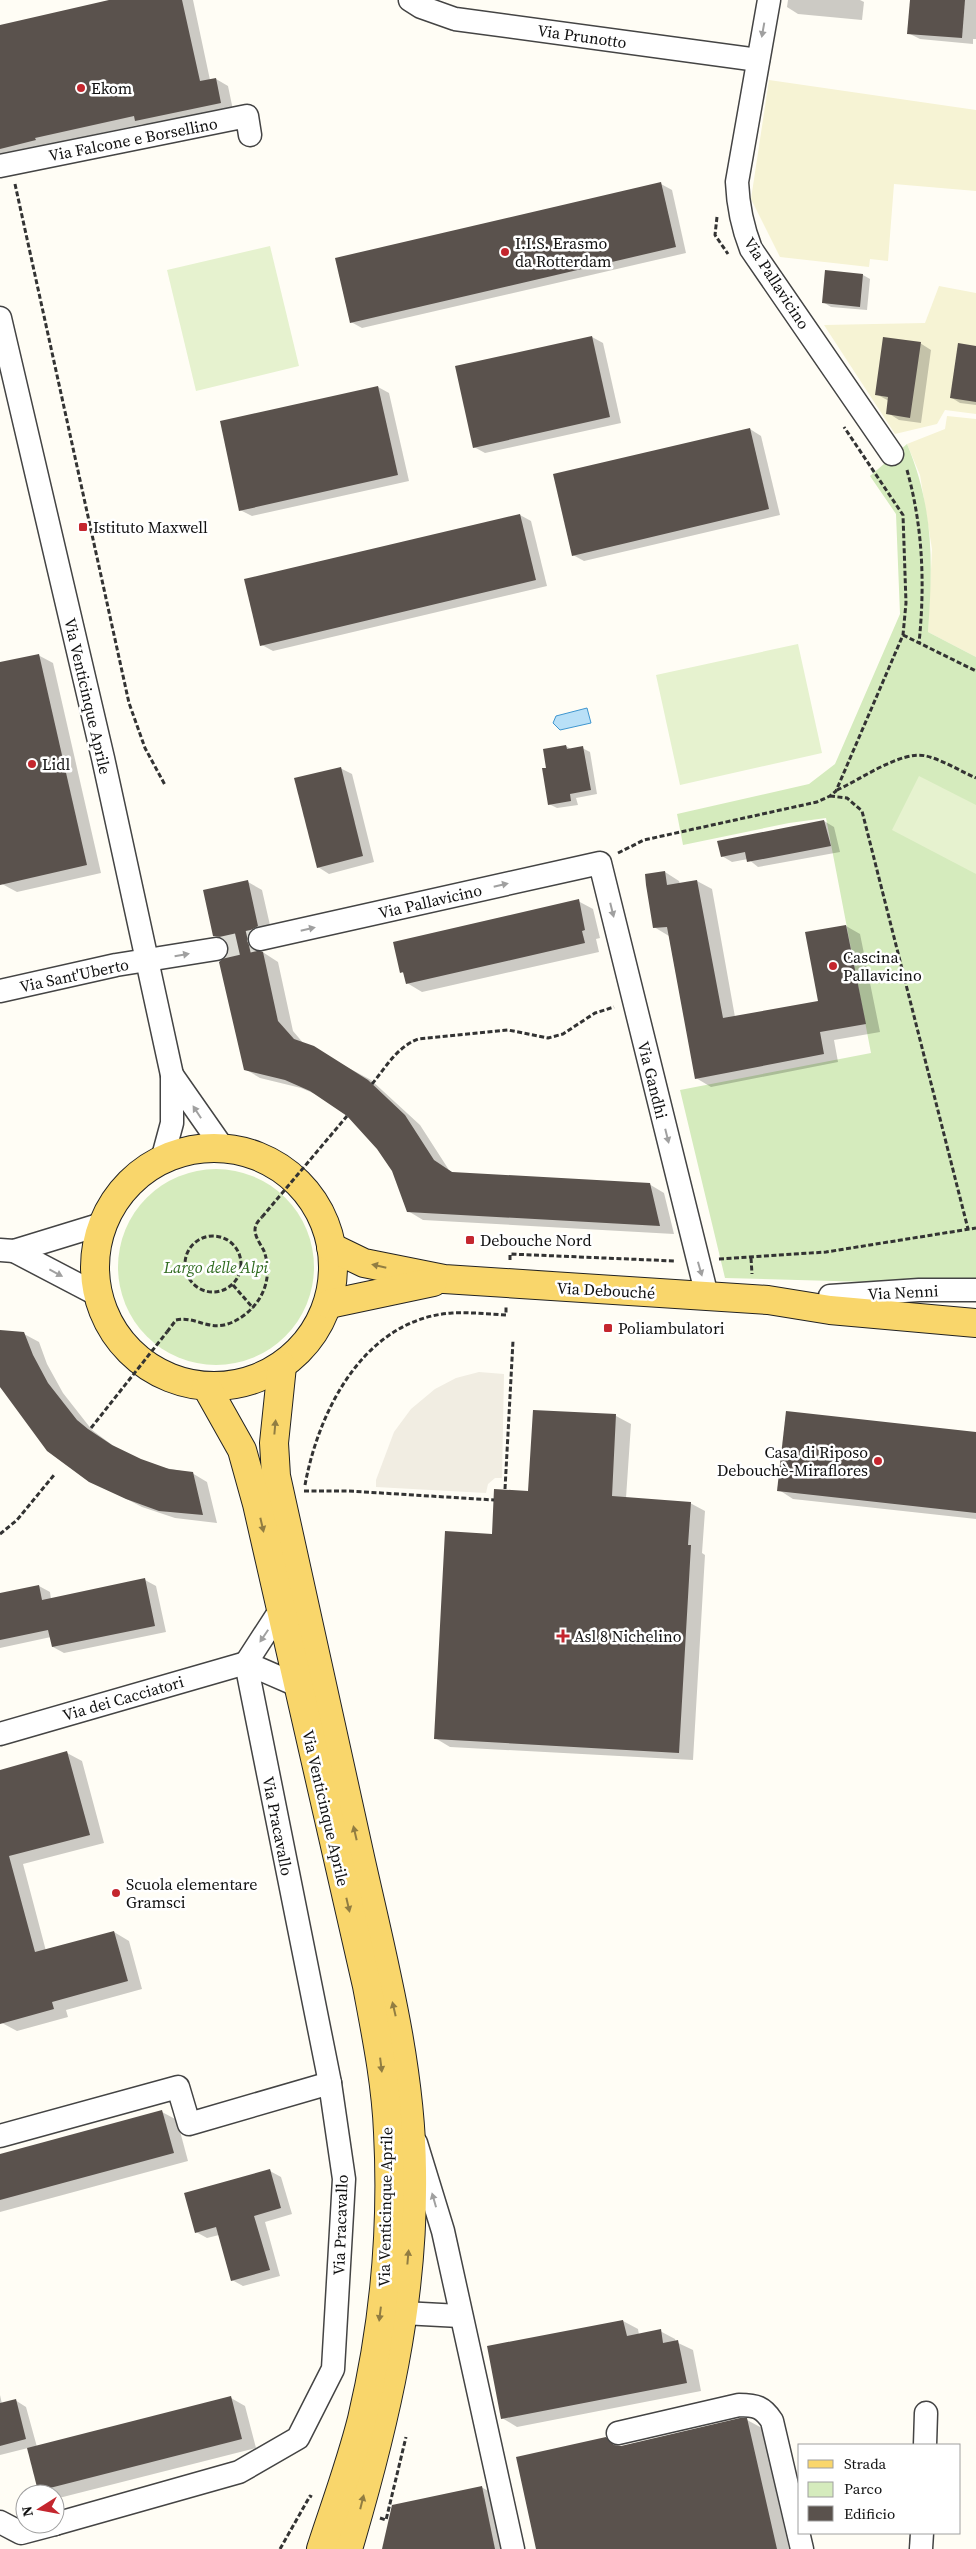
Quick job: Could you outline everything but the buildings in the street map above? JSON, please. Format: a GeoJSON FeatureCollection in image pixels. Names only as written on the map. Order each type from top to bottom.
{"type":"FeatureCollection","features":[{"type":"Feature","properties":{"kind":"main road"},"geometry":{"type":"LineString","coordinates":[[207,1147],[223,1148],[263,1158],[296,1180],[318,1210],[331,1246],[335,1266],[334,1286],[329,1304],[306,1344],[282,1366],[248,1382],[206,1386],[173,1380],[139,1360],[113,1331],[98,1295],[94,1260],[102,1224],[122,1190],[151,1164],[188,1150],[207,1147]]}},
{"type":"Feature","properties":{"kind":"main road","name":"Via Debouché"},"geometry":{"type":"LineString","coordinates":[[331,1246],[364,1263],[444,1280],[768,1300],[830,1310],[976,1323]]}},
{"type":"Feature","properties":{"kind":"main road","name":"Via Debouché"},"geometry":{"type":"LineString","coordinates":[[329,1304],[444,1280]]}},
{"type":"Feature","properties":{"kind":"main road","name":"Via Debouché"},"geometry":{"type":"LineString","coordinates":[[768,1300],[830,1296],[976,1307]]}},
{"type":"Feature","properties":{"kind":"main road","name":"Via Venticinque Aprile"},"geometry":{"type":"LineString","coordinates":[[282,1366],[274,1443],[276,1476],[399,2033],[412,2169],[411,2226],[403,2313],[389,2395],[348,2549]]}},
{"type":"Feature","properties":{"kind":"main road","name":"Via Venticinque Aprile"},"geometry":{"type":"LineString","coordinates":[[206,1386],[242,1450],[257,1504],[367,1986],[379,2052],[388,2131],[386,2257],[379,2321],[362,2418],[321,2549]]}},
{"type":"Feature","properties":{"kind":"street","name":"Via Prunotto"},"geometry":{"type":"LineString","coordinates":[[410,0],[421,7],[454,19],[758,60]]}},
{"type":"Feature","properties":{"kind":"street","name":"Via Pallavicino"},"geometry":{"type":"LineString","coordinates":[[769,0],[737,182],[738,205],[743,230],[751,249],[892,454]]}},
{"type":"Feature","properties":{"kind":"street","name":"Via Falcone e Borsellino"},"geometry":{"type":"LineString","coordinates":[[5,165],[247,116],[250,136]]}},
{"type":"Feature","properties":{"kind":"street","name":"Via Venticinque Aprile"},"geometry":{"type":"LineString","coordinates":[[0,318],[172,1075],[172,1123],[162,1160]]}},
{"type":"Feature","properties":{"kind":"street","name":"Via Pallavicino"},"geometry":{"type":"LineString","coordinates":[[260,939],[600,863]]}},
{"type":"Feature","properties":{"kind":"street","name":"Via Gandhi"},"geometry":{"type":"LineString","coordinates":[[600,863],[707,1296]]}},
{"type":"Feature","properties":{"kind":"street"},"geometry":{"type":"LineString","coordinates":[[147,961],[216,948]]}},
{"type":"Feature","properties":{"kind":"street","name":"Via Sant'Uberto"},"geometry":{"type":"LineString","coordinates":[[0,990],[116,965],[147,961]]}},
{"type":"Feature","properties":{"kind":"street","name":"Via Venticinque Aprile"},"geometry":{"type":"LineString","coordinates":[[172,1075],[223,1148]]}},
{"type":"Feature","properties":{"kind":"street"},"geometry":{"type":"LineString","coordinates":[[7,1251],[102,1224]]}},
{"type":"Feature","properties":{"kind":"street"},"geometry":{"type":"LineString","coordinates":[[7,1251],[98,1295]]}},
{"type":"Feature","properties":{"kind":"street","name":"Via Nenni"},"geometry":{"type":"LineString","coordinates":[[830,1296],[919,1290],[976,1290]]}},
{"type":"Feature","properties":{"kind":"street"},"geometry":{"type":"LineString","coordinates":[[282,1609],[246,1663],[299,1686]]}},
{"type":"Feature","properties":{"kind":"street","name":"Via dei Cacciatori"},"geometry":{"type":"LineString","coordinates":[[0,1734],[246,1663]]}},
{"type":"Feature","properties":{"kind":"street","name":"Via Pracavallo"},"geometry":{"type":"LineString","coordinates":[[65,2521],[239,2472],[298,2438],[333,2368],[344,2179],[330,2083],[246,1663]]}},
{"type":"Feature","properties":{"kind":"street"},"geometry":{"type":"LineString","coordinates":[[0,2136],[178,2087],[189,2124],[330,2083]]}},
{"type":"Feature","properties":{"kind":"street","name":"Via Venticinque Aprile"},"geometry":{"type":"LineString","coordinates":[[409,2126],[428,2176],[443,2230],[462,2326],[513,2549]]}},
{"type":"Feature","properties":{"kind":"street"},"geometry":{"type":"LineString","coordinates":[[403,2313],[462,2326],[477,2334],[527,2549]]}},
{"type":"Feature","properties":{"kind":"street"},"geometry":{"type":"LineString","coordinates":[[618,2433],[739,2405],[754,2405],[766,2410],[772,2421],[798,2532]]}},
{"type":"Feature","properties":{"kind":"street"},"geometry":{"type":"LineString","coordinates":[[925,2444],[926,2413]]}},
{"type":"Feature","properties":{"kind":"street","name":"Via Pracavallo"},"geometry":{"type":"LineString","coordinates":[[0,2522],[15,2530]]}},
{"type":"Feature","properties":{"kind":"street"},"geometry":{"type":"LineString","coordinates":[[798,2534],[802,2549]]}},
{"type":"Feature","properties":{"kind":"street"},"geometry":{"type":"LineString","coordinates":[[921,2549],[922,2534]]}},
{"type":"Feature","properties":{"kind":"path"},"geometry":{"type":"LineString","coordinates":[[5,165],[129,702],[146,748],[165,786]]}},
{"type":"Feature","properties":{"kind":"path"},"geometry":{"type":"LineString","coordinates":[[892,454],[904,460],[914,495],[923,573],[919,643]]}},
{"type":"Feature","properties":{"kind":"path"},"geometry":{"type":"LineString","coordinates":[[836,791],[903,635],[906,603]]}},
{"type":"Feature","properties":{"kind":"path"},"geometry":{"type":"LineString","coordinates":[[903,635],[976,671]]}},
{"type":"Feature","properties":{"kind":"path"},"geometry":{"type":"LineString","coordinates":[[600,863],[644,840],[817,802],[890,764],[912,755],[926,756],[976,778]]}},
{"type":"Feature","properties":{"kind":"path"},"geometry":{"type":"LineString","coordinates":[[830,796],[847,798],[862,810],[968,1229]]}},
{"type":"Feature","properties":{"kind":"path"},"geometry":{"type":"LineString","coordinates":[[372,1084],[406,1043],[418,1039],[508,1030],[548,1038],[563,1034],[595,1013],[634,1002]]}},
{"type":"Feature","properties":{"kind":"path"},"geometry":{"type":"LineString","coordinates":[[91,1428],[176,1320],[184,1319],[211,1327],[234,1322],[253,1308],[264,1292],[267,1282],[267,1260],[254,1230],[256,1223],[347,1116]]}},
{"type":"Feature","properties":{"kind":"path"},"geometry":{"type":"LineString","coordinates":[[510,1254],[670,1262],[826,1252],[976,1228]]}},
{"type":"Feature","properties":{"kind":"path"},"geometry":{"type":"LineString","coordinates":[[207,1236],[221,1236],[234,1244],[241,1257],[241,1272],[233,1285],[220,1292],[206,1291],[193,1284],[186,1271],[186,1256],[194,1243],[207,1236]]}},
{"type":"Feature","properties":{"kind":"path"},"geometry":{"type":"LineString","coordinates":[[233,1285],[253,1308]]}},
{"type":"Feature","properties":{"kind":"path"},"geometry":{"type":"LineString","coordinates":[[494,1500],[304,1491],[311,1452],[322,1424],[340,1387],[358,1362],[391,1335],[421,1320],[452,1313],[506,1315]]}},
{"type":"Feature","properties":{"kind":"path"},"geometry":{"type":"LineString","coordinates":[[505,1489],[513,1341]]}},
{"type":"Feature","properties":{"kind":"path"},"geometry":{"type":"LineString","coordinates":[[0,1534],[16,1520],[54,1475]]}},
{"type":"Feature","properties":{"kind":"shaded area"},"geometry":{"type":"Polygon","coordinates":[[[769,80],[976,110],[976,191],[894,184],[888,261],[870,259],[869,267],[780,257],[751,199],[769,80]]]}},
{"type":"Feature","properties":{"kind":"shaded area"},"geometry":{"type":"Polygon","coordinates":[[[939,286],[976,293],[976,414],[945,410],[937,424],[895,434],[824,325],[925,323],[939,286]]]}},
{"type":"Feature","properties":{"kind":"shaded area"},"geometry":{"type":"Polygon","coordinates":[[[947,416],[976,419],[976,657],[928,632],[932,549],[920,475],[907,444],[945,429],[947,416]]]}},
{"type":"Feature","properties":{"kind":"shaded area"},"geometry":{"type":"Polygon","coordinates":[[[479,1372],[504,1374],[502,1478],[495,1478],[488,1484],[486,1493],[376,1487],[376,1480],[394,1432],[411,1409],[435,1389],[456,1378],[479,1372]]]}},
{"type":"Feature","properties":{"kind":"green space"},"geometry":{"type":"Polygon","coordinates":[[[270,246],[299,366],[196,391],[167,270],[270,246]]]}},
{"type":"Feature","properties":{"kind":"green space"},"geometry":{"type":"Polygon","coordinates":[[[907,444],[916,468],[927,514],[931,559],[928,632],[976,657],[976,1285],[725,1278],[680,1090],[871,1053],[826,818],[789,823],[683,845],[677,814],[809,784],[835,764],[900,614],[896,514],[870,476],[907,444]]]}},
{"type":"Feature","properties":{"kind":"green space"},"geometry":{"type":"Polygon","coordinates":[[[798,644],[822,753],[680,785],[656,675],[798,644]]]}},
{"type":"Feature","properties":{"kind":"green space"},"geometry":{"type":"Polygon","coordinates":[[[919,776],[976,805],[976,874],[892,830],[919,776]]]}},
{"type":"Feature","properties":{"kind":"green space","name":"Largo delle Alpi"},"geometry":{"type":"Polygon","coordinates":[[[206,1169],[226,1169],[245,1173],[262,1180],[271,1185],[292,1205],[307,1229],[314,1257],[314,1277],[307,1305],[298,1322],[278,1343],[262,1354],[245,1361],[226,1365],[206,1365],[178,1358],[161,1349],[134,1322],[122,1296],[118,1277],[118,1257],[125,1229],[134,1212],[161,1185],[187,1173],[206,1169]]]}},
{"type":"Feature","properties":{"kind":"water"},"geometry":{"type":"Polygon","coordinates":[[[587,708],[591,723],[560,730],[553,723],[556,716],[587,708]]]}},
{"type":"Feature","properties":{"kind":"tunnel"},"geometry":{"type":"LineString","coordinates":[[216,949],[260,939]]}},
{"type":"Feature","properties":{"kind":"place","name":"Ekom"},"geometry":{"type":"Point","coordinates":[81,88]}},
{"type":"Feature","properties":{"kind":"place","name":"I.I.S. Erasmo da Rotterdam"},"geometry":{"type":"Point","coordinates":[505,252]}},
{"type":"Feature","properties":{"kind":"place","name":"Istituto Maxwell"},"geometry":{"type":"Point","coordinates":[83,527]}},
{"type":"Feature","properties":{"kind":"place","name":"Lidl"},"geometry":{"type":"Point","coordinates":[32,764]}},
{"type":"Feature","properties":{"kind":"place","name":"Cascina Pallavicino"},"geometry":{"type":"Point","coordinates":[833,966]}},
{"type":"Feature","properties":{"kind":"place","name":"Debouche Nord"},"geometry":{"type":"Point","coordinates":[470,1240]}},
{"type":"Feature","properties":{"kind":"place","name":"Poliambulatori"},"geometry":{"type":"Point","coordinates":[608,1328]}},
{"type":"Feature","properties":{"kind":"place","name":"Casa di Riposo Debouchè-Miraflores"},"geometry":{"type":"Point","coordinates":[878,1461]}},
{"type":"Feature","properties":{"kind":"place","name":"Asl 8 Nichelino"},"geometry":{"type":"Point","coordinates":[563,1636]}},
{"type":"Feature","properties":{"kind":"place","name":"Scuola elementare Gramsci"},"geometry":{"type":"Point","coordinates":[116,1893]}}]}
